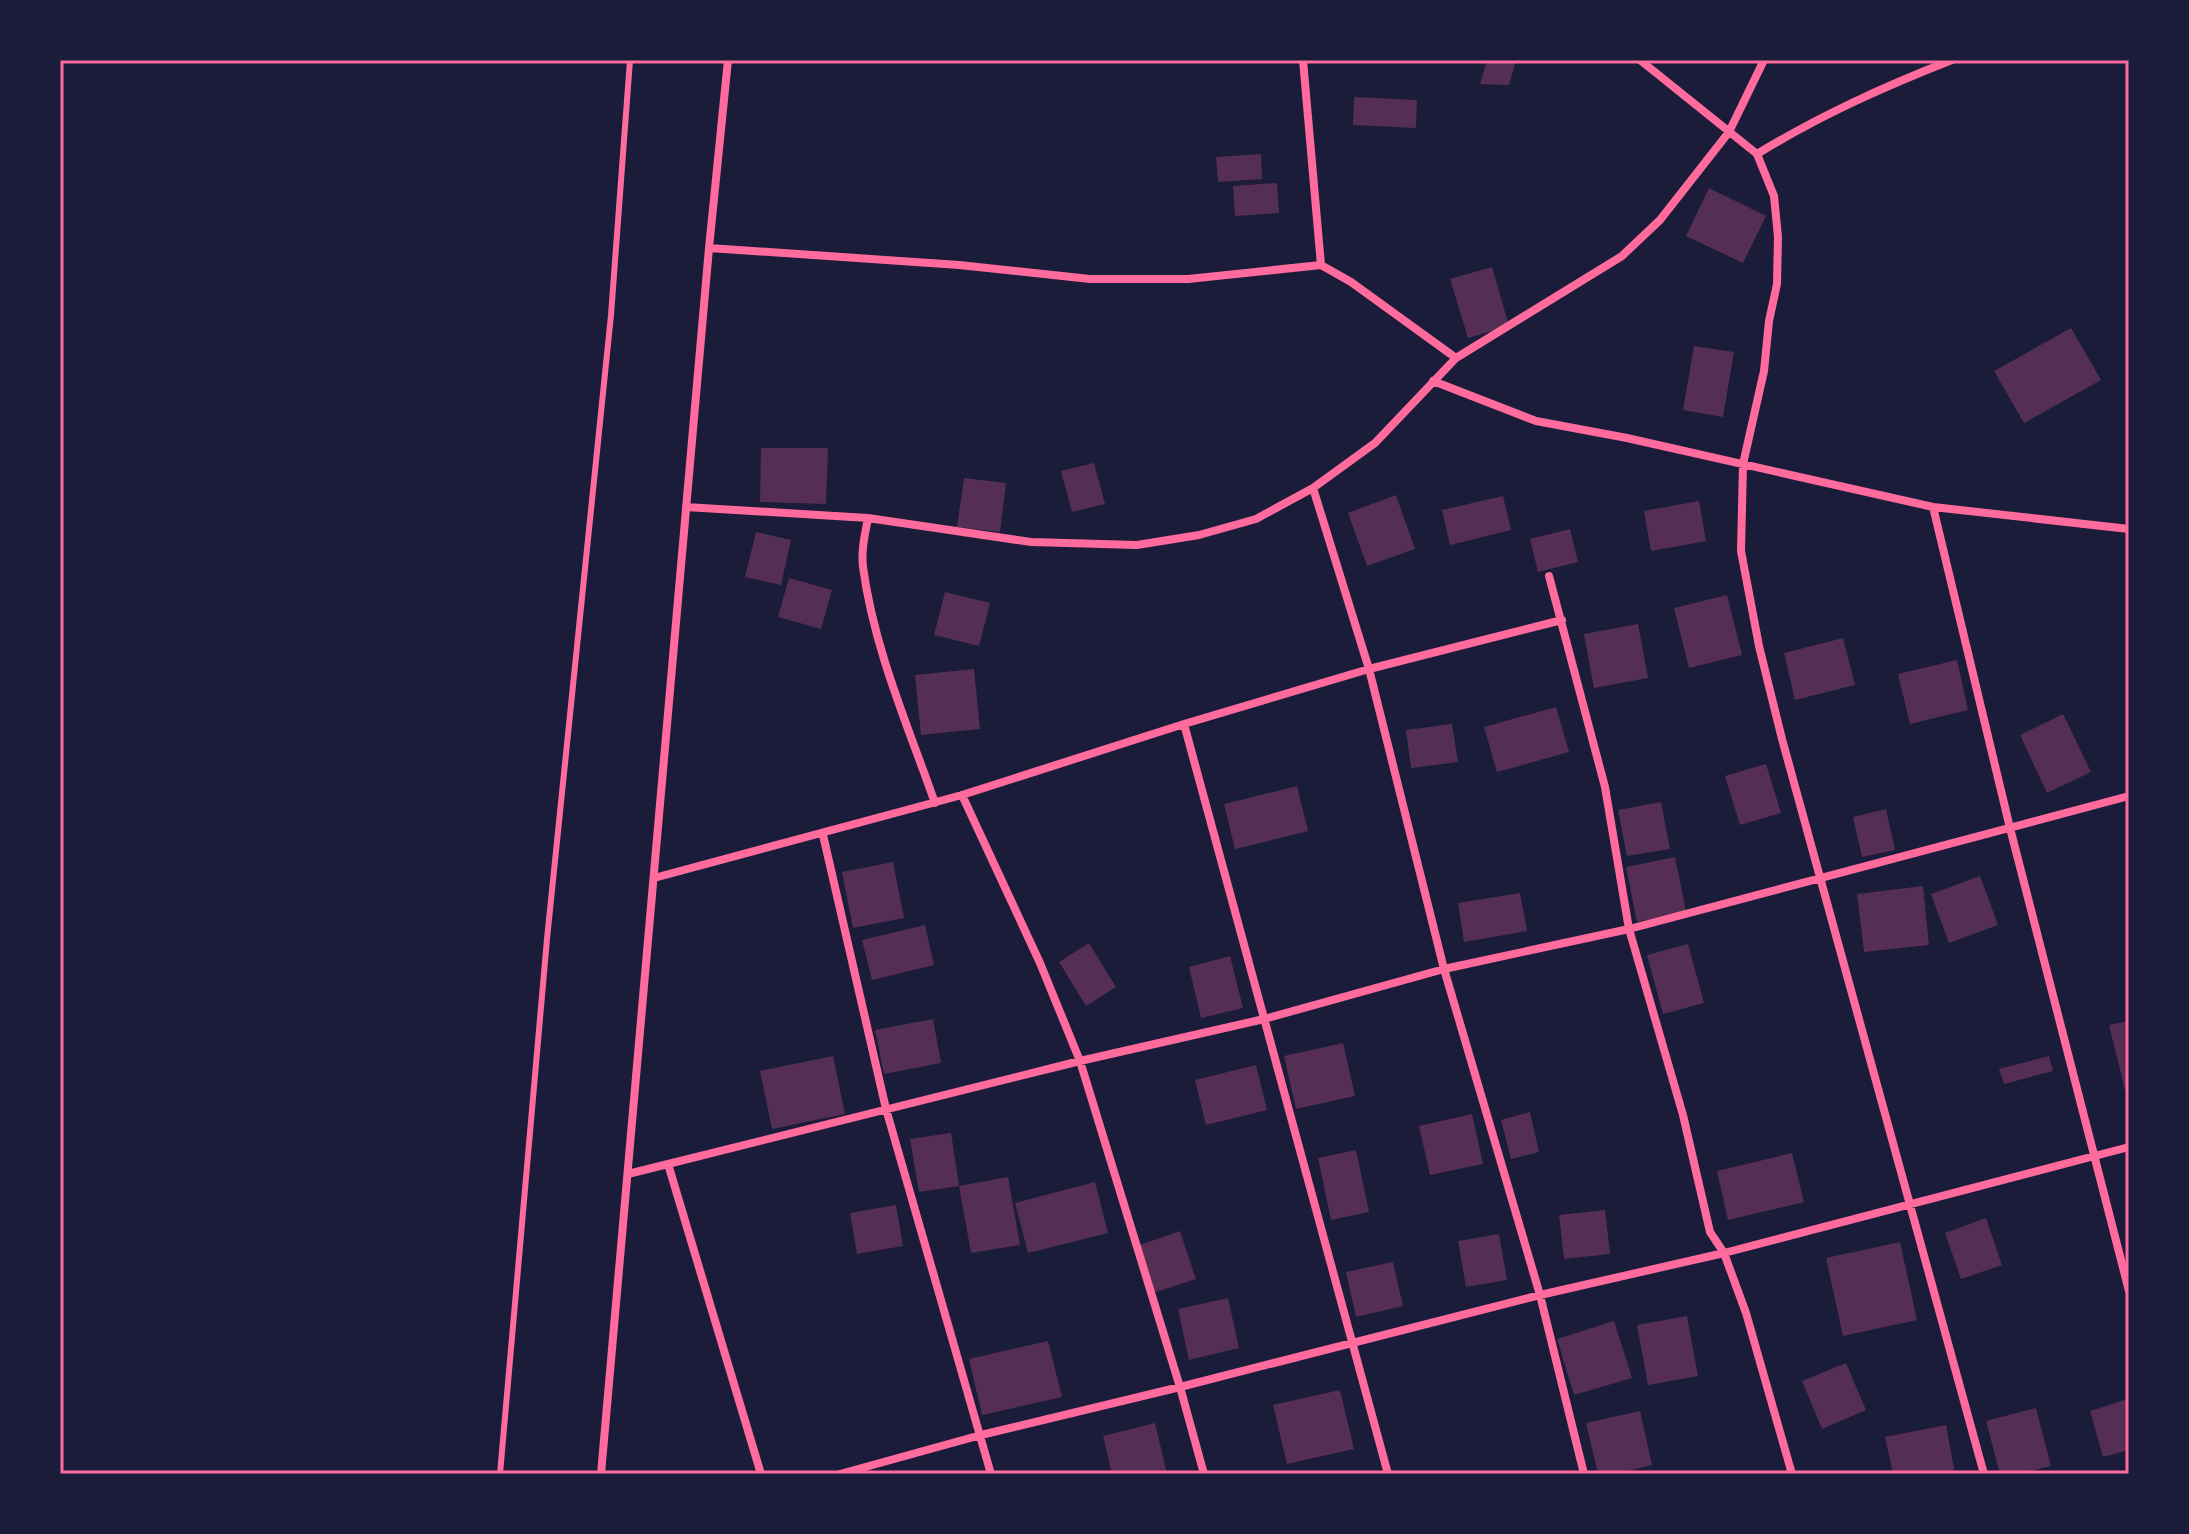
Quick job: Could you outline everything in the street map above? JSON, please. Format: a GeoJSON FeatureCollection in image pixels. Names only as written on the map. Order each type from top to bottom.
{"type":"FeatureCollection","features":[{"type":"Feature","properties":{"kind":"street"},"geometry":{"type":"LineString","coordinates":[[601,1474],[728,60]]}},
{"type":"Feature","properties":{"kind":"street"},"geometry":{"type":"LineString","coordinates":[[1303,60],[1321,265]]}},
{"type":"Feature","properties":{"kind":"street"},"geometry":{"type":"LineString","coordinates":[[1640,60],[1757,154],[1774,196],[1778,237],[1777,284],[1769,321],[1764,371],[1743,464],[1741,551],[1759,646],[1820,879],[1984,1474]]}},
{"type":"Feature","properties":{"kind":"street"},"geometry":{"type":"LineString","coordinates":[[686,507],[868,518],[1031,542],[1137,545],[1199,535],[1256,519],[1313,488],[1375,443],[1456,358],[1622,256],[1660,220],[1729,132],[1764,60]]}},
{"type":"Feature","properties":{"kind":"street"},"geometry":{"type":"LineString","coordinates":[[1757,154],[1811,121],[1880,88],[1952,60]]}},
{"type":"Feature","properties":{"kind":"street"},"geometry":{"type":"LineString","coordinates":[[709,248],[959,265],[1090,279],[1188,279],[1321,265],[1351,282],[1456,358]]}},
{"type":"Feature","properties":{"kind":"street"},"geometry":{"type":"LineString","coordinates":[[1433,381],[1536,421],[1933,507],[2129,529]]}},
{"type":"Feature","properties":{"kind":"street"},"geometry":{"type":"LineString","coordinates":[[1313,488],[1369,669],[1444,969],[1540,1295],[1584,1474]]}},
{"type":"Feature","properties":{"kind":"street"},"geometry":{"type":"LineString","coordinates":[[1933,507],[2010,828],[2129,1291]]}},
{"type":"Feature","properties":{"kind":"street"},"geometry":{"type":"LineString","coordinates":[[868,518],[863,566],[883,656],[935,803]]}},
{"type":"Feature","properties":{"kind":"street"},"geometry":{"type":"LineString","coordinates":[[1549,576],[1605,787],[1629,929],[1683,1115],[1710,1232],[1724,1253],[1746,1313],[1792,1474]]}},
{"type":"Feature","properties":{"kind":"street"},"geometry":{"type":"LineString","coordinates":[[654,878],[935,803],[1369,669],[1562,620]]}},
{"type":"Feature","properties":{"kind":"street"},"geometry":{"type":"LineString","coordinates":[[1184,724],[1388,1474]]}},
{"type":"Feature","properties":{"kind":"street"},"geometry":{"type":"LineString","coordinates":[[962,795],[1040,963],[1080,1061],[1204,1474]]}},
{"type":"Feature","properties":{"kind":"street"},"geometry":{"type":"LineString","coordinates":[[628,1174],[1080,1061],[1264,1019],[1444,969],[1629,929],[2129,796]]}},
{"type":"Feature","properties":{"kind":"street"},"geometry":{"type":"LineString","coordinates":[[823,835],[886,1109],[991,1474]]}},
{"type":"Feature","properties":{"kind":"street"},"geometry":{"type":"LineString","coordinates":[[840,1474],[981,1435],[1540,1295],[1724,1253],[2129,1147]]}},
{"type":"Feature","properties":{"kind":"street"},"geometry":{"type":"LineString","coordinates":[[668,1164],[761,1474]]}},
{"type":"Feature","properties":{"kind":"lane"},"geometry":{"type":"LineString","coordinates":[[500,1474],[547,939],[611,315],[630,60]]}},
{"type":"Feature","properties":{"kind":"building"},"geometry":{"type":"Polygon","coordinates":[[[1487,60],[1516,60],[1509,85],[1480,84],[1487,60]]]}},
{"type":"Feature","properties":{"kind":"building"},"geometry":{"type":"Polygon","coordinates":[[[1354,97],[1417,100],[1416,128],[1353,125],[1354,97]]]}},
{"type":"Feature","properties":{"kind":"building"},"geometry":{"type":"Polygon","coordinates":[[[1261,154],[1262,179],[1218,182],[1216,157],[1261,154]]]}},
{"type":"Feature","properties":{"kind":"building"},"geometry":{"type":"Polygon","coordinates":[[[1277,183],[1279,213],[1235,216],[1233,186],[1277,183]]]}},
{"type":"Feature","properties":{"kind":"building"},"geometry":{"type":"Polygon","coordinates":[[[1709,188],[1766,216],[1743,263],[1686,236],[1709,188]]]}},
{"type":"Feature","properties":{"kind":"building"},"geometry":{"type":"Polygon","coordinates":[[[1492,267],[1509,326],[1468,338],[1450,279],[1492,267]]]}},
{"type":"Feature","properties":{"kind":"building"},"geometry":{"type":"Polygon","coordinates":[[[2071,328],[2101,380],[2024,423],[1994,371],[2071,328]]]}},
{"type":"Feature","properties":{"kind":"building"},"geometry":{"type":"Polygon","coordinates":[[[1694,346],[1734,352],[1723,417],[1683,410],[1694,346]]]}},
{"type":"Feature","properties":{"kind":"building"},"geometry":{"type":"Polygon","coordinates":[[[761,448],[828,448],[826,504],[760,502],[761,448]]]}},
{"type":"Feature","properties":{"kind":"building"},"geometry":{"type":"Polygon","coordinates":[[[1094,463],[1105,504],[1072,512],[1061,471],[1094,463]]]}},
{"type":"Feature","properties":{"kind":"building"},"geometry":{"type":"Polygon","coordinates":[[[964,478],[1006,483],[1000,532],[957,527],[964,478]]]}},
{"type":"Feature","properties":{"kind":"building"},"geometry":{"type":"Polygon","coordinates":[[[1396,495],[1415,549],[1367,566],[1348,513],[1396,495]]]}},
{"type":"Feature","properties":{"kind":"building"},"geometry":{"type":"Polygon","coordinates":[[[1503,496],[1511,530],[1450,545],[1442,510],[1503,496]]]}},
{"type":"Feature","properties":{"kind":"building"},"geometry":{"type":"Polygon","coordinates":[[[1699,501],[1706,541],[1651,551],[1644,511],[1699,501]]]}},
{"type":"Feature","properties":{"kind":"building"},"geometry":{"type":"Polygon","coordinates":[[[1570,529],[1578,562],[1538,572],[1530,539],[1570,529]]]}},
{"type":"Feature","properties":{"kind":"building"},"geometry":{"type":"Polygon","coordinates":[[[756,532],[791,540],[781,585],[745,577],[756,532]]]}},
{"type":"Feature","properties":{"kind":"building"},"geometry":{"type":"Polygon","coordinates":[[[789,578],[832,590],[821,629],[778,617],[789,578]]]}},
{"type":"Feature","properties":{"kind":"building"},"geometry":{"type":"Polygon","coordinates":[[[945,592],[990,603],[979,646],[934,635],[945,592]]]}},
{"type":"Feature","properties":{"kind":"building"},"geometry":{"type":"Polygon","coordinates":[[[1727,595],[1742,655],[1689,668],[1674,608],[1727,595]]]}},
{"type":"Feature","properties":{"kind":"building"},"geometry":{"type":"Polygon","coordinates":[[[1638,624],[1648,678],[1594,688],[1584,634],[1638,624]]]}},
{"type":"Feature","properties":{"kind":"building"},"geometry":{"type":"Polygon","coordinates":[[[1843,638],[1855,685],[1795,700],[1784,653],[1843,638]]]}},
{"type":"Feature","properties":{"kind":"building"},"geometry":{"type":"Polygon","coordinates":[[[1957,660],[1968,710],[1910,724],[1898,674],[1957,660]]]}},
{"type":"Feature","properties":{"kind":"building"},"geometry":{"type":"Polygon","coordinates":[[[974,669],[980,729],[921,735],[915,675],[974,669]]]}},
{"type":"Feature","properties":{"kind":"building"},"geometry":{"type":"Polygon","coordinates":[[[1556,707],[1569,752],[1497,772],[1484,727],[1556,707]]]}},
{"type":"Feature","properties":{"kind":"building"},"geometry":{"type":"Polygon","coordinates":[[[2063,714],[2091,772],[2047,793],[2020,735],[2063,714]]]}},
{"type":"Feature","properties":{"kind":"building"},"geometry":{"type":"Polygon","coordinates":[[[1452,724],[1458,762],[1411,768],[1406,730],[1452,724]]]}},
{"type":"Feature","properties":{"kind":"building"},"geometry":{"type":"Polygon","coordinates":[[[1766,764],[1781,813],[1740,825],[1725,776],[1766,764]]]}},
{"type":"Feature","properties":{"kind":"building"},"geometry":{"type":"Polygon","coordinates":[[[1297,786],[1308,831],[1235,849],[1224,804],[1297,786]]]}},
{"type":"Feature","properties":{"kind":"building"},"geometry":{"type":"Polygon","coordinates":[[[1661,802],[1670,849],[1627,856],[1618,810],[1661,802]]]}},
{"type":"Feature","properties":{"kind":"building"},"geometry":{"type":"Polygon","coordinates":[[[1886,809],[1895,850],[1862,857],[1853,817],[1886,809]]]}},
{"type":"Feature","properties":{"kind":"building"},"geometry":{"type":"Polygon","coordinates":[[[1675,857],[1686,911],[1637,922],[1626,867],[1675,857]]]}},
{"type":"Feature","properties":{"kind":"building"},"geometry":{"type":"Polygon","coordinates":[[[893,862],[904,918],[853,928],[842,872],[893,862]]]}},
{"type":"Feature","properties":{"kind":"building"},"geometry":{"type":"Polygon","coordinates":[[[1980,876],[1998,925],[1949,943],[1931,894],[1980,876]]]}},
{"type":"Feature","properties":{"kind":"building"},"geometry":{"type":"Polygon","coordinates":[[[1923,886],[1929,945],[1864,952],[1857,894],[1923,886]]]}},
{"type":"Feature","properties":{"kind":"building"},"geometry":{"type":"Polygon","coordinates":[[[1520,893],[1527,931],[1464,942],[1458,903],[1520,893]]]}},
{"type":"Feature","properties":{"kind":"building"},"geometry":{"type":"Polygon","coordinates":[[[925,925],[934,965],[872,980],[862,940],[925,925]]]}},
{"type":"Feature","properties":{"kind":"building"},"geometry":{"type":"Polygon","coordinates":[[[1089,943],[1116,987],[1086,1006],[1059,962],[1089,943]]]}},
{"type":"Feature","properties":{"kind":"building"},"geometry":{"type":"Polygon","coordinates":[[[1688,944],[1704,1003],[1663,1014],[1647,955],[1688,944]]]}},
{"type":"Feature","properties":{"kind":"building"},"geometry":{"type":"Polygon","coordinates":[[[1230,956],[1243,1008],[1201,1018],[1189,967],[1230,956]]]}},
{"type":"Feature","properties":{"kind":"building"},"geometry":{"type":"Polygon","coordinates":[[[933,1019],[941,1063],[884,1074],[875,1030],[933,1019]]]}},
{"type":"Feature","properties":{"kind":"building"},"geometry":{"type":"Polygon","coordinates":[[[2129,1021],[2129,1102],[2128,1102],[2109,1025],[2129,1021]]]}},
{"type":"Feature","properties":{"kind":"building"},"geometry":{"type":"Polygon","coordinates":[[[1343,1043],[1355,1096],[1296,1109],[1284,1056],[1343,1043]]]}},
{"type":"Feature","properties":{"kind":"building"},"geometry":{"type":"Polygon","coordinates":[[[833,1056],[845,1114],[772,1129],[760,1071],[833,1056]]]}},
{"type":"Feature","properties":{"kind":"building"},"geometry":{"type":"Polygon","coordinates":[[[2049,1056],[2053,1071],[2004,1084],[1999,1069],[2049,1056]]]}},
{"type":"Feature","properties":{"kind":"building"},"geometry":{"type":"Polygon","coordinates":[[[1256,1065],[1267,1110],[1206,1125],[1195,1080],[1256,1065]]]}},
{"type":"Feature","properties":{"kind":"building"},"geometry":{"type":"Polygon","coordinates":[[[1530,1112],[1539,1152],[1511,1159],[1501,1120],[1530,1112]]]}},
{"type":"Feature","properties":{"kind":"building"},"geometry":{"type":"Polygon","coordinates":[[[1472,1114],[1483,1164],[1430,1175],[1419,1126],[1472,1114]]]}},
{"type":"Feature","properties":{"kind":"building"},"geometry":{"type":"Polygon","coordinates":[[[951,1133],[959,1186],[919,1192],[910,1139],[951,1133]]]}},
{"type":"Feature","properties":{"kind":"building"},"geometry":{"type":"Polygon","coordinates":[[[1356,1150],[1369,1212],[1331,1220],[1318,1158],[1356,1150]]]}},
{"type":"Feature","properties":{"kind":"building"},"geometry":{"type":"Polygon","coordinates":[[[1792,1153],[1804,1202],[1728,1220],[1717,1171],[1792,1153]]]}},
{"type":"Feature","properties":{"kind":"building"},"geometry":{"type":"Polygon","coordinates":[[[1008,1177],[1020,1245],[971,1253],[959,1186],[1008,1177]]]}},
{"type":"Feature","properties":{"kind":"building"},"geometry":{"type":"Polygon","coordinates":[[[1095,1182],[1108,1233],[1028,1253],[1015,1203],[1095,1182]]]}},
{"type":"Feature","properties":{"kind":"building"},"geometry":{"type":"Polygon","coordinates":[[[896,1205],[903,1246],[857,1254],[850,1213],[896,1205]]]}},
{"type":"Feature","properties":{"kind":"building"},"geometry":{"type":"Polygon","coordinates":[[[1605,1210],[1610,1254],[1564,1259],[1559,1215],[1605,1210]]]}},
{"type":"Feature","properties":{"kind":"building"},"geometry":{"type":"Polygon","coordinates":[[[1986,1218],[2002,1265],[1961,1279],[1945,1233],[1986,1218]]]}},
{"type":"Feature","properties":{"kind":"building"},"geometry":{"type":"Polygon","coordinates":[[[1180,1231],[1196,1279],[1153,1293],[1137,1246],[1180,1231]]]}},
{"type":"Feature","properties":{"kind":"building"},"geometry":{"type":"Polygon","coordinates":[[[1499,1234],[1507,1280],[1466,1287],[1458,1241],[1499,1234]]]}},
{"type":"Feature","properties":{"kind":"building"},"geometry":{"type":"Polygon","coordinates":[[[1900,1242],[1917,1320],[1843,1336],[1826,1258],[1900,1242]]]}},
{"type":"Feature","properties":{"kind":"building"},"geometry":{"type":"Polygon","coordinates":[[[1393,1262],[1403,1306],[1356,1317],[1346,1272],[1393,1262]]]}},
{"type":"Feature","properties":{"kind":"building"},"geometry":{"type":"Polygon","coordinates":[[[1228,1298],[1239,1348],[1189,1360],[1178,1309],[1228,1298]]]}},
{"type":"Feature","properties":{"kind":"building"},"geometry":{"type":"Polygon","coordinates":[[[1687,1316],[1698,1376],[1648,1385],[1637,1325],[1687,1316]]]}},
{"type":"Feature","properties":{"kind":"building"},"geometry":{"type":"Polygon","coordinates":[[[1614,1321],[1632,1378],[1574,1395],[1557,1339],[1614,1321]]]}},
{"type":"Feature","properties":{"kind":"building"},"geometry":{"type":"Polygon","coordinates":[[[1048,1341],[1062,1397],[982,1415],[969,1359],[1048,1341]]]}},
{"type":"Feature","properties":{"kind":"building"},"geometry":{"type":"Polygon","coordinates":[[[1846,1363],[1866,1410],[1822,1429],[1802,1381],[1846,1363]]]}},
{"type":"Feature","properties":{"kind":"building"},"geometry":{"type":"Polygon","coordinates":[[[1340,1390],[1354,1449],[1287,1464],[1273,1405],[1340,1390]]]}},
{"type":"Feature","properties":{"kind":"building"},"geometry":{"type":"Polygon","coordinates":[[[2128,1399],[2129,1450],[2103,1457],[2090,1411],[2128,1399]]]}},
{"type":"Feature","properties":{"kind":"building"},"geometry":{"type":"Polygon","coordinates":[[[2036,1408],[2051,1466],[2019,1474],[2000,1474],[1986,1421],[2036,1408]]]}},
{"type":"Feature","properties":{"kind":"building"},"geometry":{"type":"Polygon","coordinates":[[[1640,1411],[1652,1465],[1615,1474],[1598,1474],[1586,1423],[1640,1411]]]}},
{"type":"Feature","properties":{"kind":"building"},"geometry":{"type":"Polygon","coordinates":[[[1155,1423],[1167,1474],[1112,1474],[1103,1436],[1155,1423]]]}},
{"type":"Feature","properties":{"kind":"building"},"geometry":{"type":"Polygon","coordinates":[[[1946,1425],[1955,1474],[1893,1474],[1885,1437],[1946,1425]]]}}]}
